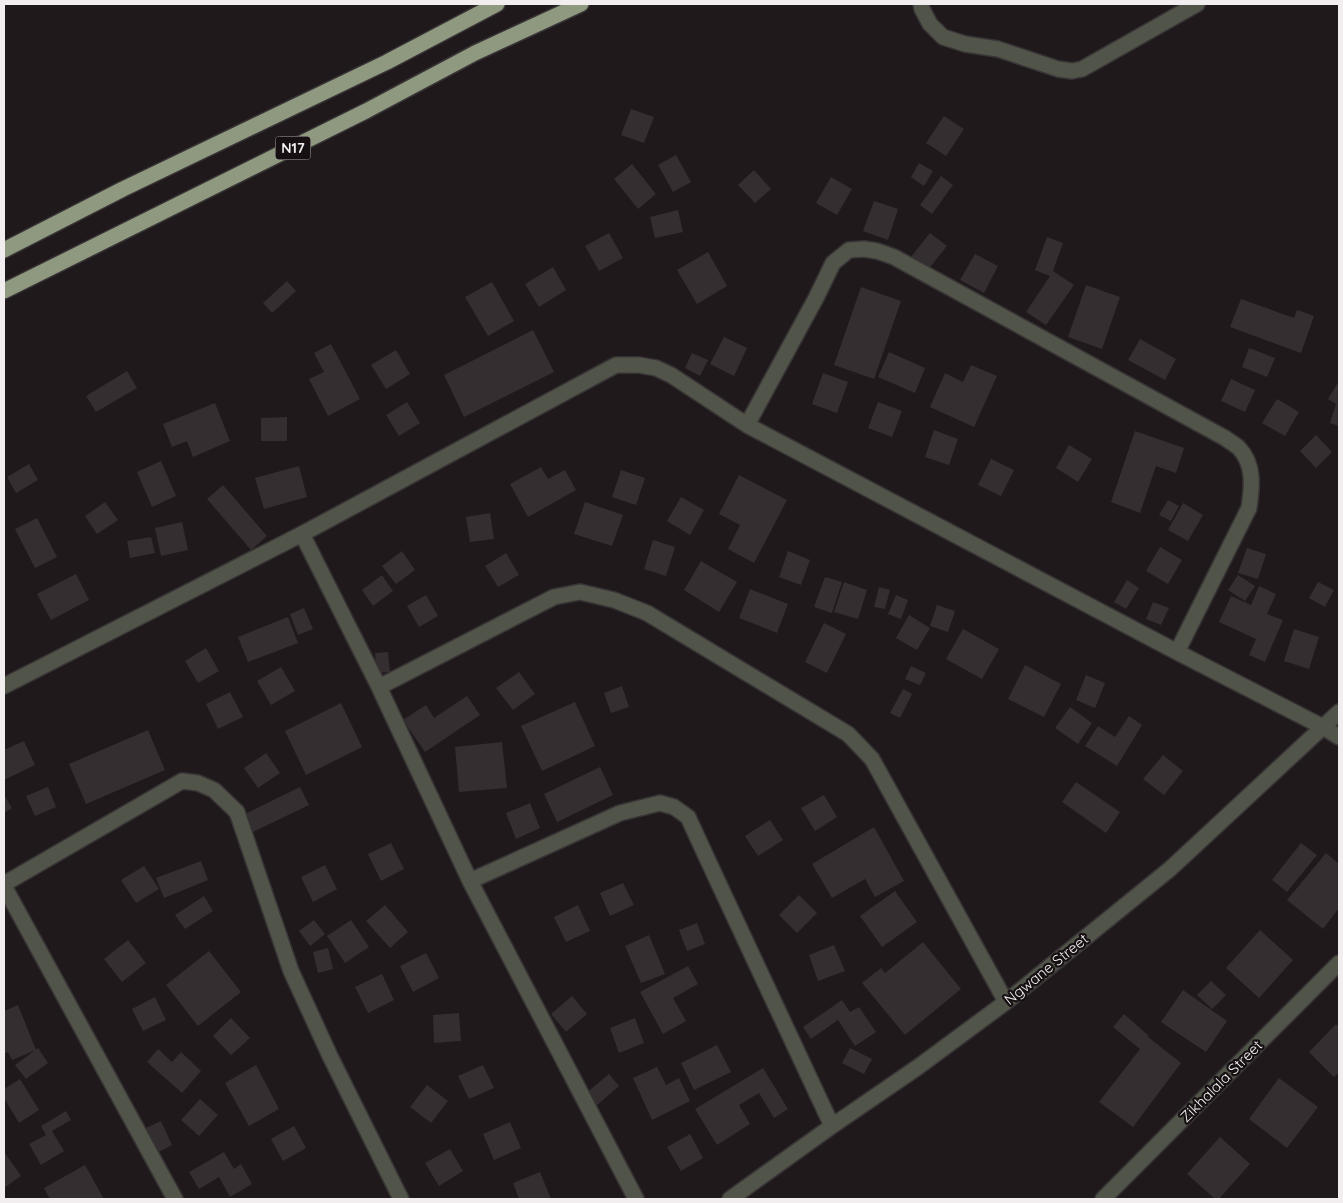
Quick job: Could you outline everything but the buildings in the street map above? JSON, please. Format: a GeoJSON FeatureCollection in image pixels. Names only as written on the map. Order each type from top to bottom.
{"type":"FeatureCollection","features":[{"type":"Feature","properties":{"kind":"highway","name":"N17"},"geometry":{"type":"LineString","coordinates":[[4,250],[123,189],[387,62],[497,4]]}},
{"type":"Feature","properties":{"kind":"highway","name":"N17"},"geometry":{"type":"LineString","coordinates":[[4,291],[366,112],[475,54],[581,4]]}},
{"type":"Feature","properties":{"kind":"street"},"geometry":{"type":"LineString","coordinates":[[921,4],[930,24],[942,37],[965,44],[998,49],[1058,69],[1072,71],[1082,69],[1197,4]]}},
{"type":"Feature","properties":{"kind":"street"},"geometry":{"type":"LineString","coordinates":[[747,425],[833,263],[849,250],[864,249],[894,257],[1225,438],[1238,448],[1249,462],[1252,477],[1249,508],[1177,652]]}},
{"type":"Feature","properties":{"kind":"street"},"geometry":{"type":"LineString","coordinates":[[4,686],[302,534],[616,365],[639,365],[656,368],[671,375],[747,425],[1322,727],[1339,738]]}},
{"type":"Feature","properties":{"kind":"street"},"geometry":{"type":"LineString","coordinates":[[302,534],[379,687],[470,882],[636,1199]]}},
{"type":"Feature","properties":{"kind":"street"},"geometry":{"type":"LineString","coordinates":[[379,687],[554,597],[580,592],[614,600],[647,613],[848,734],[872,759],[1006,1002]]}},
{"type":"Feature","properties":{"kind":"street","name":"Ngwane Street"},"geometry":{"type":"LineString","coordinates":[[730,1199],[918,1067],[1006,1002],[1170,868],[1339,712]]}},
{"type":"Feature","properties":{"kind":"street"},"geometry":{"type":"LineString","coordinates":[[175,1199],[4,885],[182,781],[198,783],[214,790],[237,812],[291,971],[330,1056],[401,1199]]}},
{"type":"Feature","properties":{"kind":"street"},"geometry":{"type":"LineString","coordinates":[[470,882],[620,813],[660,803],[674,807],[688,817],[697,833],[832,1126]]}},
{"type":"Feature","properties":{"kind":"street","name":"Zikhalala Street"},"geometry":{"type":"LineString","coordinates":[[1103,1199],[1339,964]]}}]}
